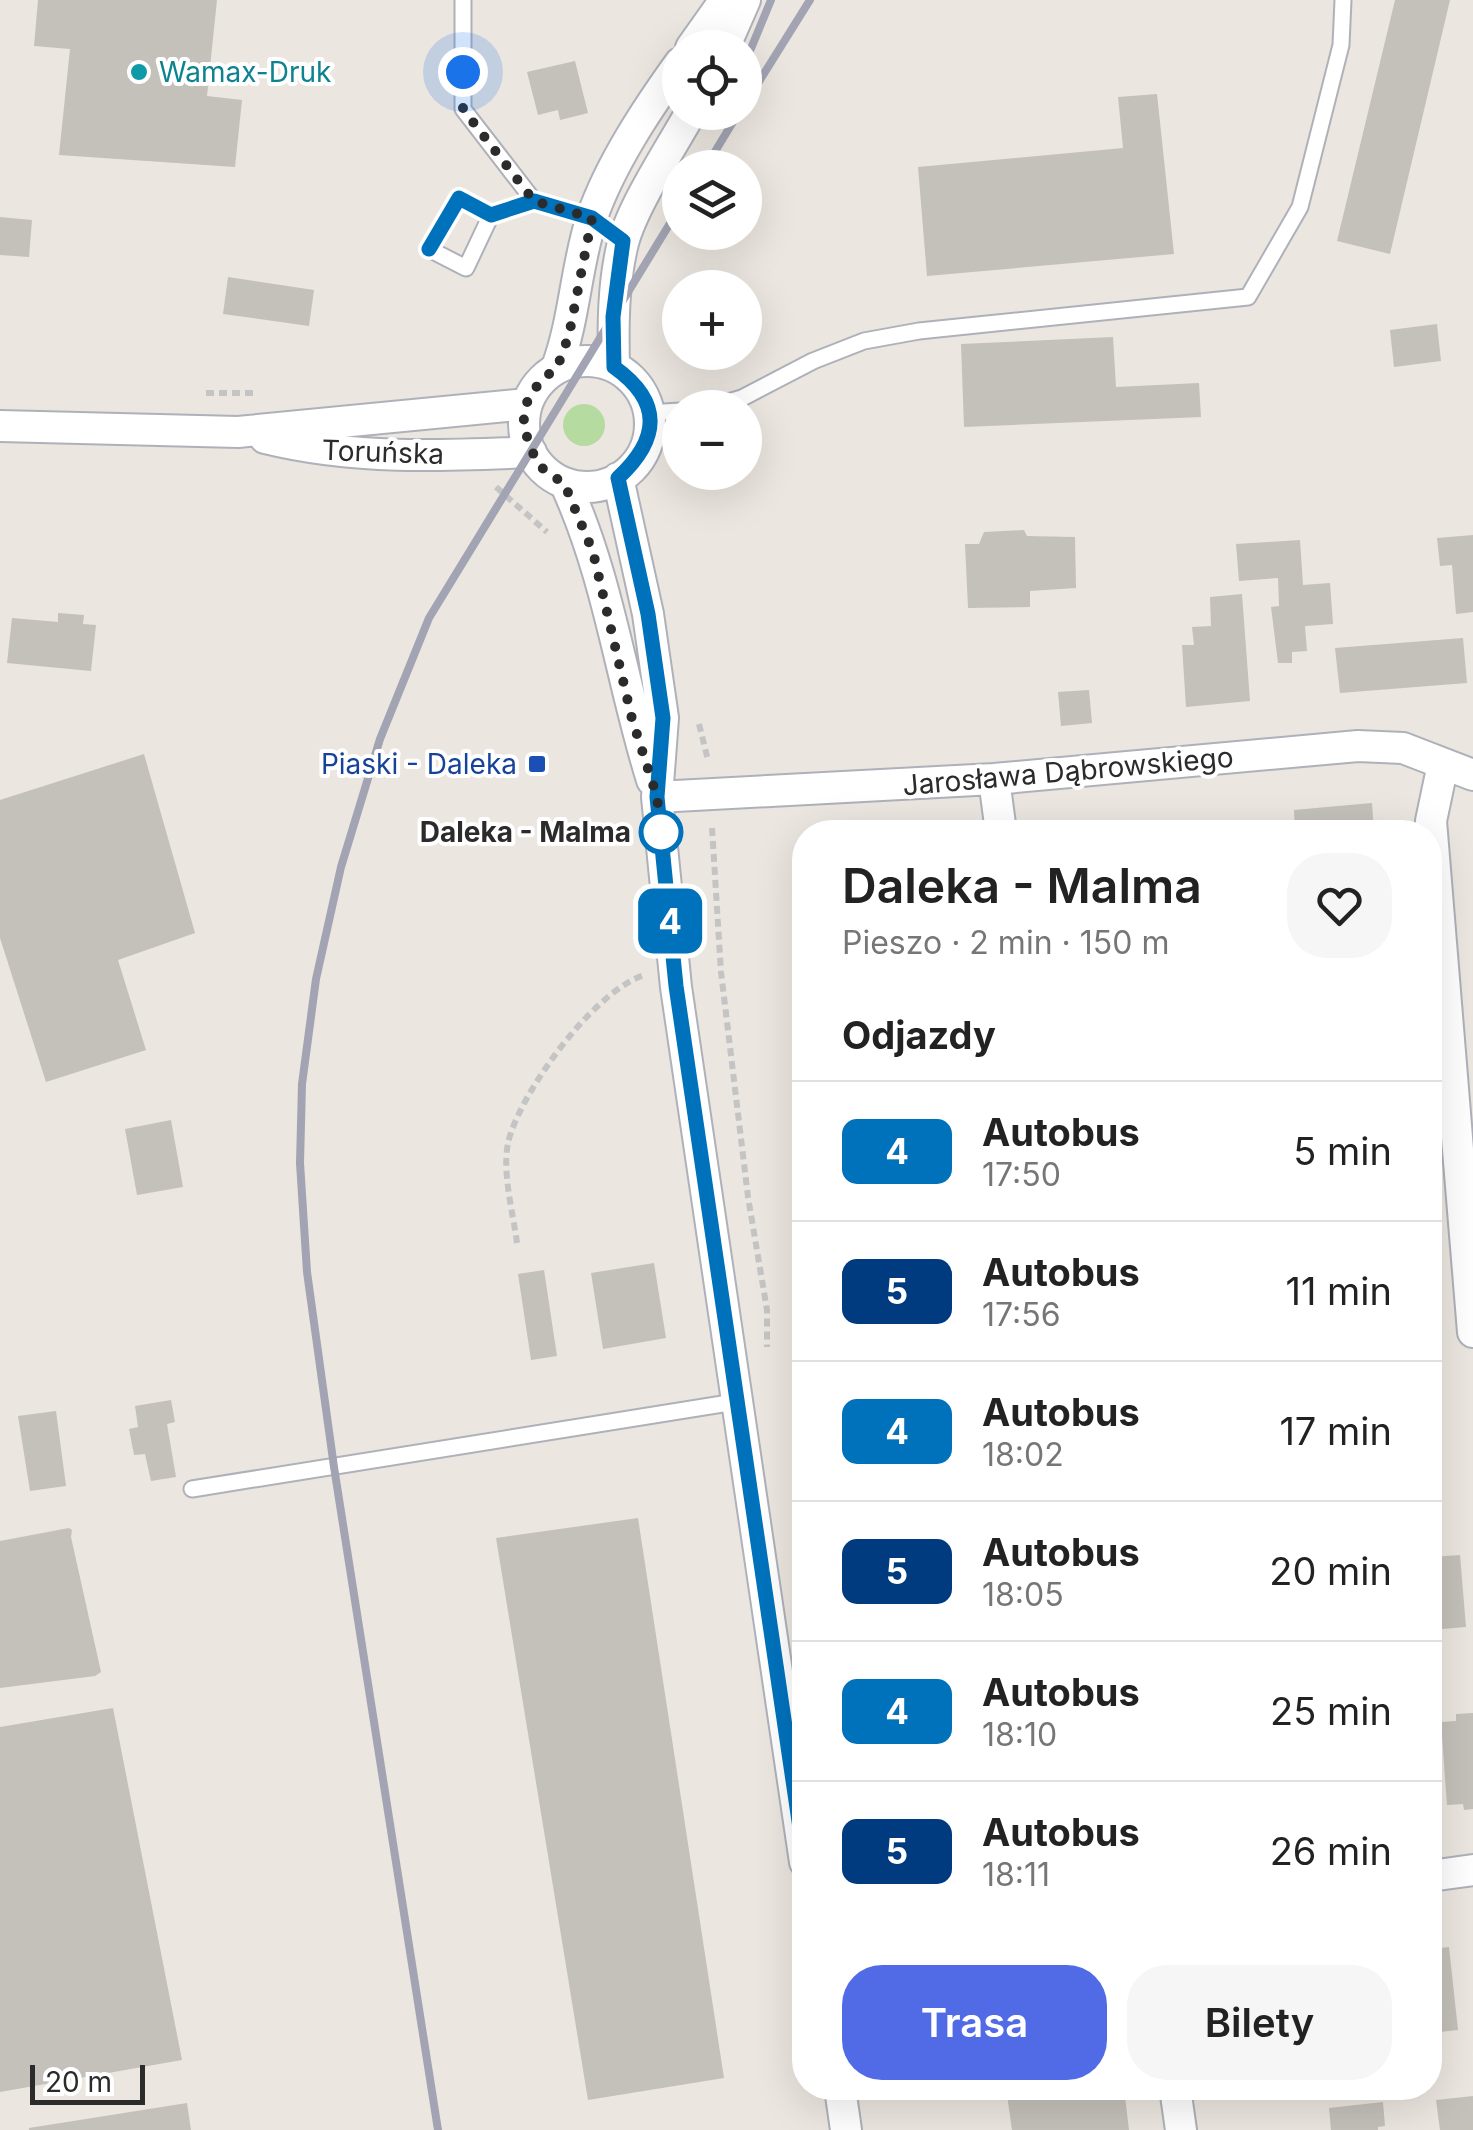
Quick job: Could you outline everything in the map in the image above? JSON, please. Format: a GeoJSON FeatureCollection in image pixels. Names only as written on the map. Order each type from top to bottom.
{"type":"FeatureCollection","features":[{"type":"Feature","properties":{"kind":"street"},"geometry":{"type":"LineString","coordinates":[[703,30],[724,0]]}},
{"type":"Feature","properties":{"kind":"street"},"geometry":{"type":"LineString","coordinates":[[732,30],[746,0]]}},
{"type":"Feature","properties":{"kind":"street"},"geometry":{"type":"LineString","coordinates":[[557,368],[569,335],[592,218],[620,160],[662,91]]}},
{"type":"Feature","properties":{"kind":"street"},"geometry":{"type":"LineString","coordinates":[[614,367],[613,317],[623,241],[681,130]]}},
{"type":"Feature","properties":{"kind":"street"},"geometry":{"type":"LineString","coordinates":[[578,361],[614,367],[642,392],[649,413],[649,438],[640,458],[618,478],[602,485],[564,483],[546,472],[531,452],[523,426],[526,404],[540,381],[557,368],[578,361]]}},
{"type":"Feature","properties":{"kind":"street","name":"Toruńska"},"geometry":{"type":"LineString","coordinates":[[0,426],[238,432],[526,404]]}},
{"type":"Feature","properties":{"kind":"street","name":"Toruńska"},"geometry":{"type":"LineString","coordinates":[[238,432],[309,449],[392,457],[531,452]]}},
{"type":"Feature","properties":{"kind":"street"},"geometry":{"type":"LineString","coordinates":[[618,478],[648,614],[663,718],[657,797],[675,966],[792,1777]]}},
{"type":"Feature","properties":{"kind":"street"},"geometry":{"type":"LineString","coordinates":[[564,483],[600,572],[632,719],[657,797]]}},
{"type":"Feature","properties":{"kind":"street","name":"Jarosława Dąbrowskiego"},"geometry":{"type":"LineString","coordinates":[[657,797],[994,779],[1358,746],[1403,748],[1473,775]]}},
{"type":"Feature","properties":{"kind":"street"},"geometry":{"type":"LineString","coordinates":[[1431,820],[1443,764]]}},
{"type":"Feature","properties":{"kind":"street"},"geometry":{"type":"LineString","coordinates":[[994,779],[999,820]]}},
{"type":"Feature","properties":{"kind":"street"},"geometry":{"type":"LineString","coordinates":[[1442,955],[1473,1332]]}},
{"type":"Feature","properties":{"kind":"street"},"geometry":{"type":"LineString","coordinates":[[1442,1874],[1473,1870]]}},
{"type":"Feature","properties":{"kind":"street"},"geometry":{"type":"LineString","coordinates":[[842,2100],[846,2130]]}},
{"type":"Feature","properties":{"kind":"street"},"geometry":{"type":"LineString","coordinates":[[1177,2100],[1181,2130]]}},
{"type":"Feature","properties":{"kind":"lane"},"geometry":{"type":"LineString","coordinates":[[463,0],[463,109],[534,201]]}},
{"type":"Feature","properties":{"kind":"lane"},"geometry":{"type":"LineString","coordinates":[[757,390],[813,361],[864,341],[920,331],[1248,297],[1300,207],[1340,45],[1344,0]]}},
{"type":"Feature","properties":{"kind":"lane"},"geometry":{"type":"LineString","coordinates":[[491,215],[466,268],[429,249],[459,198],[491,215],[534,201],[592,218],[623,241]]}},
{"type":"Feature","properties":{"kind":"lane"},"geometry":{"type":"LineString","coordinates":[[649,413],[662,412]]}},
{"type":"Feature","properties":{"kind":"lane"},"geometry":{"type":"LineString","coordinates":[[192,1489],[735,1402]]}},
{"type":"Feature","properties":{"kind":"path"},"geometry":{"type":"LineString","coordinates":[[517,1242],[508,1146],[521,1106],[570,1034],[600,1006],[630,979],[675,966]]}},
{"type":"Feature","properties":{"kind":"green space"},"geometry":{"type":"Polygon","coordinates":[[[584,404],[599,410],[605,425],[599,440],[584,446],[569,440],[563,425],[569,410],[584,404]]]}},
{"type":"Feature","properties":{"kind":"building","name":"Wamax-Druk"},"geometry":{"type":"Polygon","coordinates":[[[38,0],[217,0],[207,96],[242,100],[235,167],[59,155],[70,49],[34,46],[38,0]]]}},
{"type":"Feature","properties":{"kind":"building"},"geometry":{"type":"Polygon","coordinates":[[[1395,0],[1450,0],[1390,254],[1337,241],[1395,0]]]}},
{"type":"Feature","properties":{"kind":"building"},"geometry":{"type":"Polygon","coordinates":[[[575,61],[588,113],[560,120],[558,110],[538,115],[527,72],[575,61]]]}},
{"type":"Feature","properties":{"kind":"building"},"geometry":{"type":"Polygon","coordinates":[[[1157,94],[1174,254],[927,276],[918,167],[1123,148],[1118,97],[1157,94]]]}},
{"type":"Feature","properties":{"kind":"building"},"geometry":{"type":"Polygon","coordinates":[[[0,217],[32,220],[29,257],[0,255],[0,217]]]}},
{"type":"Feature","properties":{"kind":"building"},"geometry":{"type":"Polygon","coordinates":[[[228,277],[314,290],[309,326],[223,314],[228,277]]]}},
{"type":"Feature","properties":{"kind":"building"},"geometry":{"type":"Polygon","coordinates":[[[1437,324],[1441,361],[1394,367],[1390,330],[1437,324]]]}},
{"type":"Feature","properties":{"kind":"building"},"geometry":{"type":"Polygon","coordinates":[[[1113,337],[1116,387],[1199,383],[1201,417],[964,427],[961,344],[1113,337]]]}},
{"type":"Feature","properties":{"kind":"building"},"geometry":{"type":"Polygon","coordinates":[[[1024,530],[1027,536],[1075,537],[1076,588],[1030,591],[1030,607],[968,608],[965,544],[979,544],[984,532],[1024,530]]]}},
{"type":"Feature","properties":{"kind":"building"},"geometry":{"type":"Polygon","coordinates":[[[1473,535],[1473,612],[1456,614],[1452,565],[1440,566],[1437,538],[1473,535]]]}},
{"type":"Feature","properties":{"kind":"building"},"geometry":{"type":"Polygon","coordinates":[[[1300,540],[1303,585],[1330,583],[1333,624],[1305,626],[1307,651],[1292,652],[1292,663],[1278,663],[1271,607],[1279,606],[1278,578],[1239,581],[1236,544],[1300,540]]]}},
{"type":"Feature","properties":{"kind":"building"},"geometry":{"type":"Polygon","coordinates":[[[1242,594],[1250,701],[1186,707],[1182,645],[1194,645],[1192,627],[1211,626],[1210,597],[1242,594]]]}},
{"type":"Feature","properties":{"kind":"building"},"geometry":{"type":"Polygon","coordinates":[[[58,613],[84,615],[83,624],[96,625],[91,671],[7,663],[12,618],[58,622],[58,613]]]}},
{"type":"Feature","properties":{"kind":"building"},"geometry":{"type":"Polygon","coordinates":[[[1463,638],[1467,683],[1340,693],[1335,648],[1463,638]]]}},
{"type":"Feature","properties":{"kind":"building"},"geometry":{"type":"Polygon","coordinates":[[[1089,690],[1092,723],[1061,726],[1058,692],[1089,690]]]}},
{"type":"Feature","properties":{"kind":"building"},"geometry":{"type":"Polygon","coordinates":[[[144,754],[195,933],[118,960],[146,1050],[46,1082],[0,938],[0,800],[144,754]]]}},
{"type":"Feature","properties":{"kind":"building"},"geometry":{"type":"Polygon","coordinates":[[[1372,803],[1373,820],[1294,820],[1294,810],[1372,803]]]}},
{"type":"Feature","properties":{"kind":"building"},"geometry":{"type":"Polygon","coordinates":[[[171,1120],[183,1187],[137,1195],[125,1129],[171,1120]]]}},
{"type":"Feature","properties":{"kind":"building"},"geometry":{"type":"Polygon","coordinates":[[[654,1263],[666,1338],[603,1349],[591,1273],[654,1263]]]}},
{"type":"Feature","properties":{"kind":"building"},"geometry":{"type":"Polygon","coordinates":[[[544,1270],[557,1356],[531,1360],[518,1274],[544,1270]]]}},
{"type":"Feature","properties":{"kind":"building"},"geometry":{"type":"Polygon","coordinates":[[[171,1400],[175,1422],[167,1424],[176,1477],[151,1481],[145,1454],[134,1455],[129,1429],[138,1427],[135,1406],[171,1400]]]}},
{"type":"Feature","properties":{"kind":"building"},"geometry":{"type":"Polygon","coordinates":[[[56,1411],[66,1486],[30,1491],[18,1416],[56,1411]]]}},
{"type":"Feature","properties":{"kind":"building"},"geometry":{"type":"Polygon","coordinates":[[[638,1518],[724,2078],[588,2100],[496,1538],[638,1518]]]}},
{"type":"Feature","properties":{"kind":"building"},"geometry":{"type":"Polygon","coordinates":[[[69,1528],[101,1672],[95,1676],[0,1688],[0,1541],[69,1528]]]}},
{"type":"Feature","properties":{"kind":"building"},"geometry":{"type":"Polygon","coordinates":[[[1460,1555],[1466,1627],[1442,1629],[1442,1556],[1460,1555]]]}},
{"type":"Feature","properties":{"kind":"building"},"geometry":{"type":"Polygon","coordinates":[[[113,1708],[182,2060],[0,2092],[0,1727],[113,1708]]]}},
{"type":"Feature","properties":{"kind":"building"},"geometry":{"type":"Polygon","coordinates":[[[1473,1713],[1473,1809],[1464,1810],[1463,1804],[1447,1805],[1442,1722],[1456,1721],[1456,1714],[1473,1713]]]}},
{"type":"Feature","properties":{"kind":"building"},"geometry":{"type":"Polygon","coordinates":[[[1449,1947],[1458,2030],[1442,2032],[1442,1948],[1449,1947]]]}},
{"type":"Feature","properties":{"kind":"building"},"geometry":{"type":"Polygon","coordinates":[[[1473,2096],[1473,2130],[1440,2130],[1436,2100],[1473,2096]]]}},
{"type":"Feature","properties":{"kind":"building"},"geometry":{"type":"Polygon","coordinates":[[[1008,2100],[1125,2100],[1129,2130],[1012,2130],[1008,2100]]]}},
{"type":"Feature","properties":{"kind":"building"},"geometry":{"type":"Polygon","coordinates":[[[1383,2102],[1385,2126],[1378,2130],[1331,2130],[1329,2108],[1383,2102]]]}},
{"type":"Feature","properties":{"kind":"building"},"geometry":{"type":"Polygon","coordinates":[[[187,2103],[191,2130],[29,2130],[29,2128],[187,2103]]]}},
{"type":"Feature","properties":{"kind":"railway"},"geometry":{"type":"LineString","coordinates":[[759,30],[771,0]]}},
{"type":"Feature","properties":{"kind":"railway"},"geometry":{"type":"LineString","coordinates":[[762,77],[810,0]]}},
{"type":"Feature","properties":{"kind":"railway"},"geometry":{"type":"LineString","coordinates":[[716,150],[728,130]]}},
{"type":"Feature","properties":{"kind":"railway"},"geometry":{"type":"LineString","coordinates":[[438,2130],[307,1272],[300,1163],[302,1084],[316,979],[341,867],[380,739],[429,618],[662,236]]}},
{"type":"Feature","properties":{"kind":"bus line","name":"4"},"geometry":{"type":"LineString","coordinates":[[429,249],[459,198],[491,215],[534,201],[592,218],[623,241],[613,317],[614,367],[642,392],[649,413],[649,438],[640,458],[618,478],[648,614],[663,718],[657,797],[676,986],[792,1777]]}},
{"type":"Feature","properties":{"kind":"place","name":"Wamax-Druk"},"geometry":{"type":"Point","coordinates":[139,72]}},
{"type":"Feature","properties":{"kind":"place","name":"Piaski - Daleka"},"geometry":{"type":"Point","coordinates":[537,764]}},
{"type":"Feature","properties":{"kind":"place","name":"Daleka - Malma"},"geometry":{"type":"Point","coordinates":[661,832]}},
{"type":"Feature","properties":{"kind":"route"},"geometry":{"type":"LineString","coordinates":[[463,72],[463,109],[534,201],[592,218],[569,335],[557,368],[540,381],[526,404],[523,426],[536,461],[564,483],[600,572],[632,719],[657,797],[661,832]]}}]}
